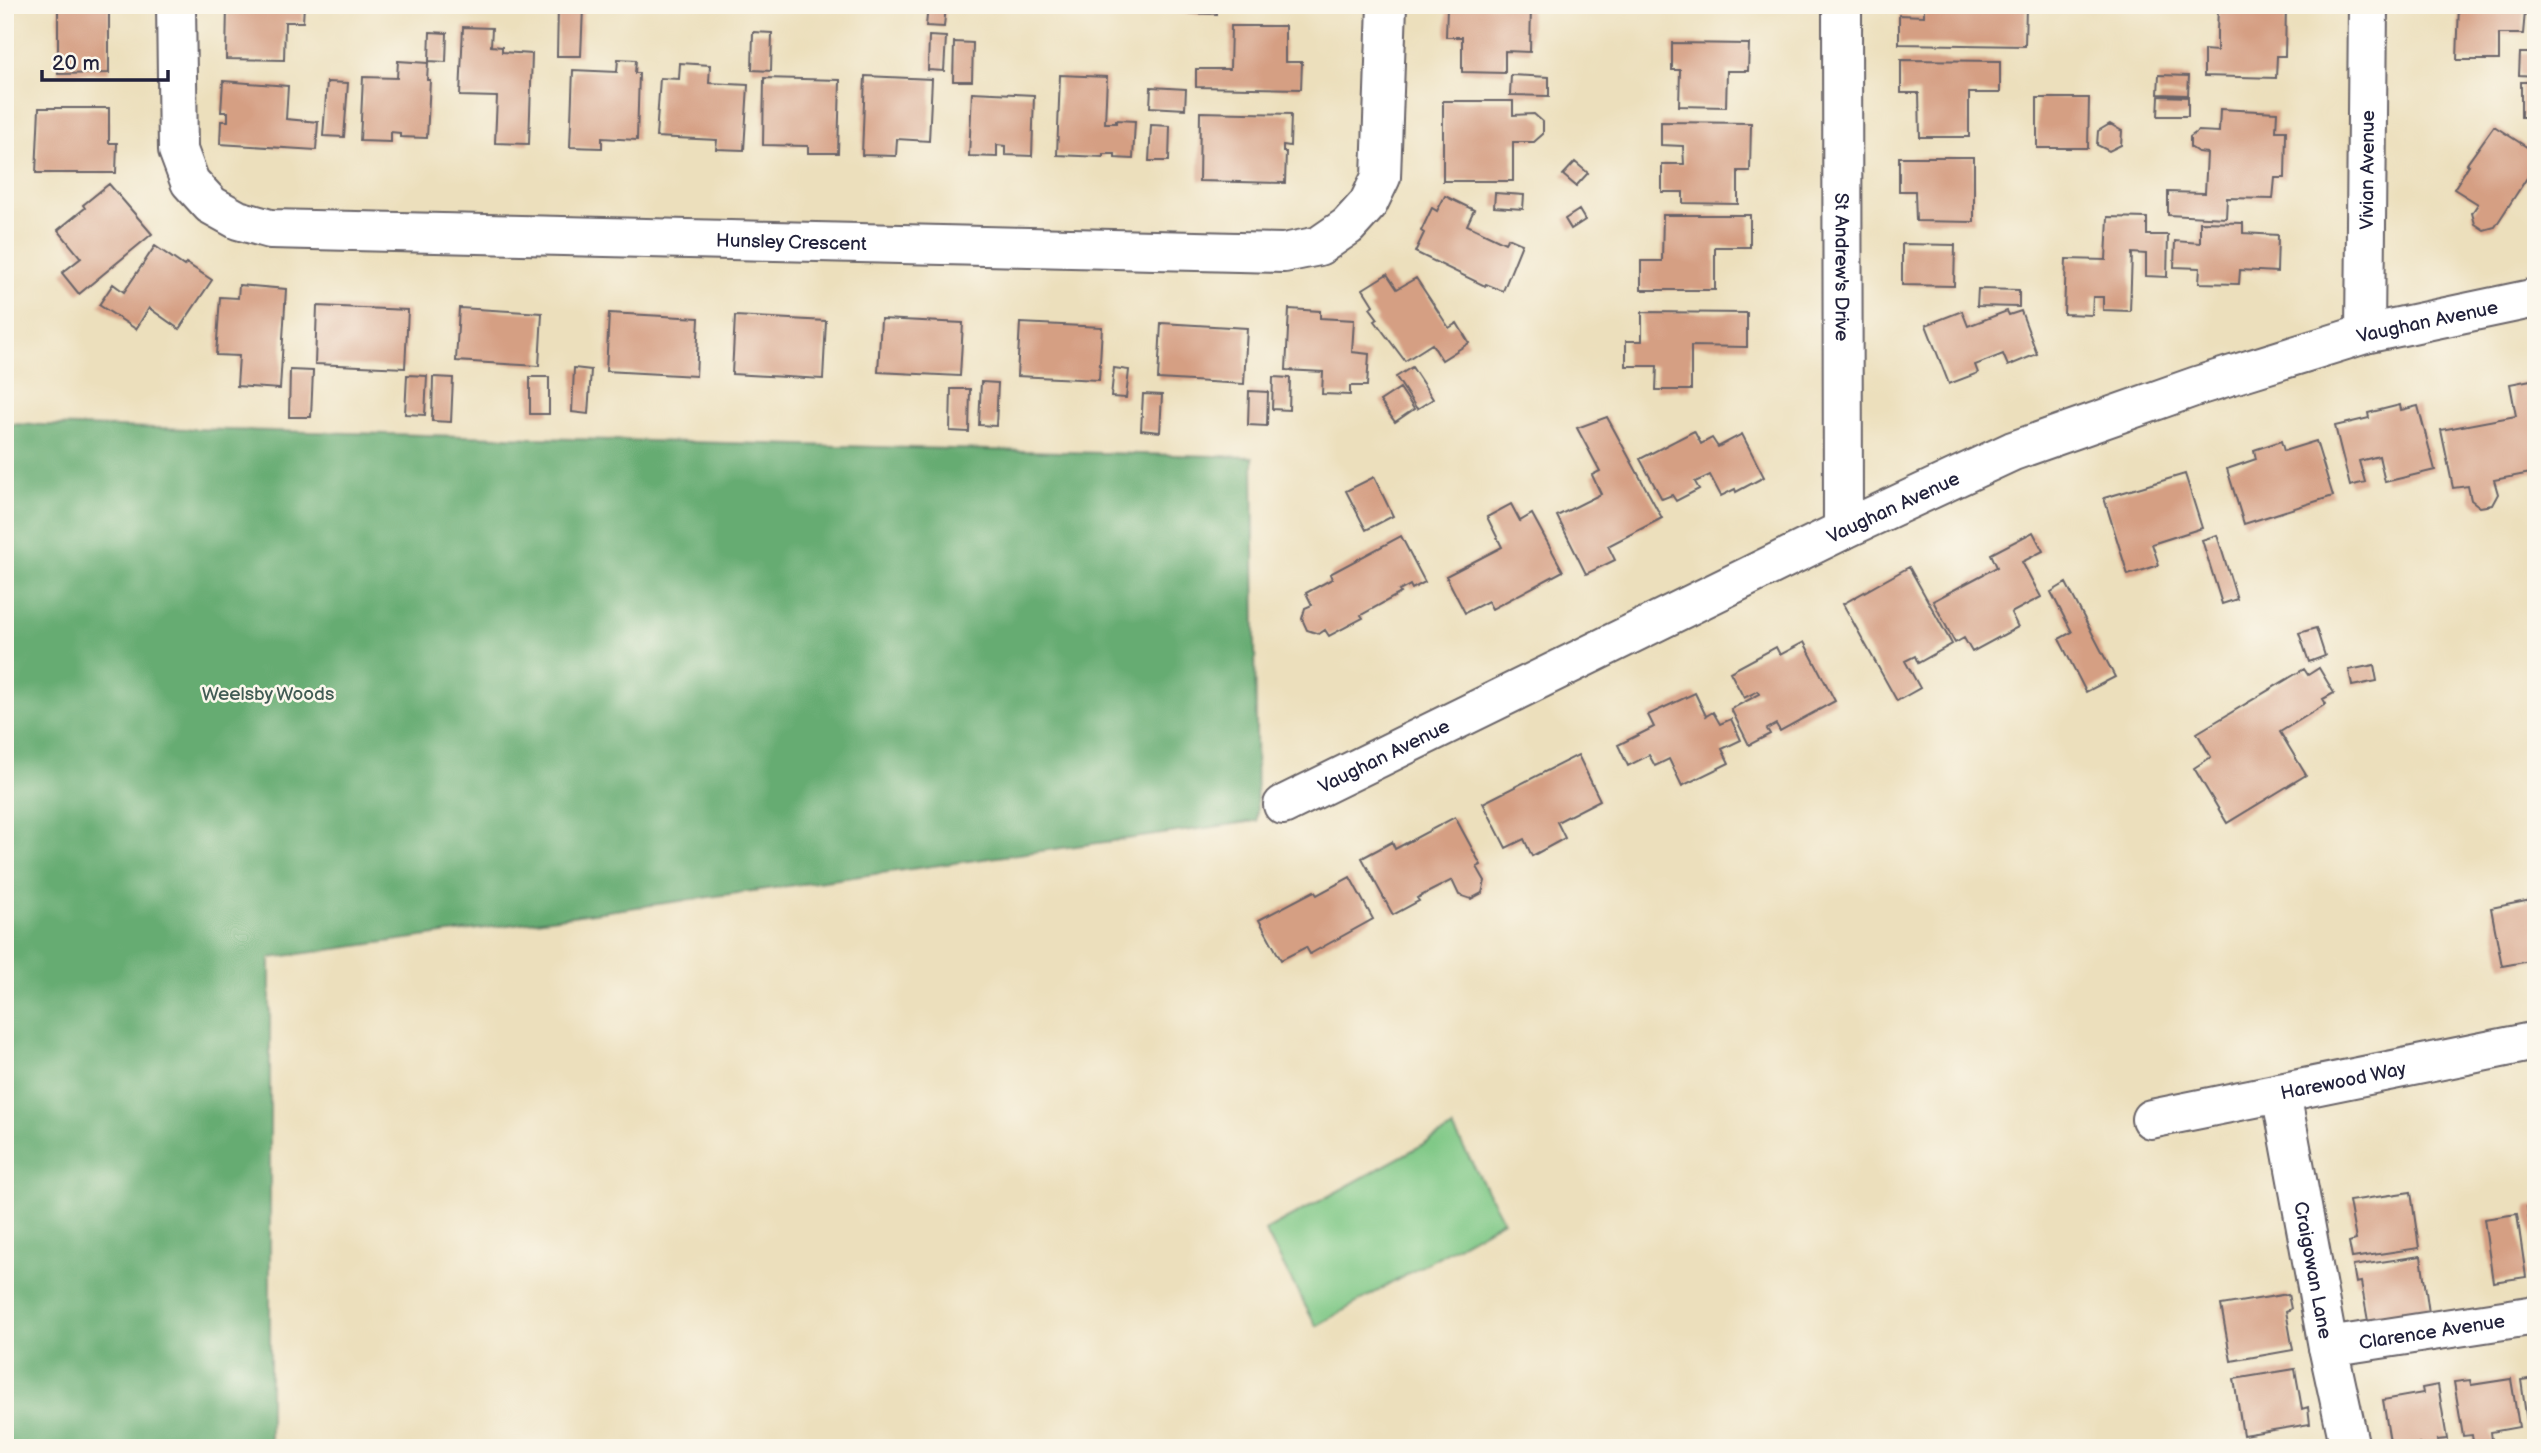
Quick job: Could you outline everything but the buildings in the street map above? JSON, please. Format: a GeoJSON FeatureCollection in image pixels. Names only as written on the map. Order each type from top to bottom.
{"type":"FeatureCollection","features":[{"type":"Feature","properties":{"kind":"street","name":"Hunsley Crescent"},"geometry":{"type":"LineString","coordinates":[[176,5],[178,150],[190,181],[211,205],[238,220],[270,229],[1284,253],[1319,246],[1348,226],[1368,204],[1381,177],[1387,5]]}},
{"type":"Feature","properties":{"kind":"street","name":"St Andrew's Drive"},"geometry":{"type":"LineString","coordinates":[[1842,5],[1843,530]]}},
{"type":"Feature","properties":{"kind":"street","name":"Vivian Avenue"},"geometry":{"type":"LineString","coordinates":[[2365,334],[2368,5]]}},
{"type":"Feature","properties":{"kind":"street","name":"Vaughan Avenue"},"geometry":{"type":"LineString","coordinates":[[1283,805],[1843,530],[2013,451],[2197,386],[2365,334],[2536,298]]}},
{"type":"Feature","properties":{"kind":"street","name":"Harewood Way"},"geometry":{"type":"LineString","coordinates":[[2151,1119],[2536,1041]]}},
{"type":"Feature","properties":{"kind":"street","name":"Craigowan Lane"},"geometry":{"type":"LineString","coordinates":[[2281,1093],[2328,1347],[2350,1448]]}},
{"type":"Feature","properties":{"kind":"street","name":"Clarence Avenue"},"geometry":{"type":"LineString","coordinates":[[2328,1347],[2536,1314]]}},
{"type":"Feature","properties":{"kind":"green space","name":"Weelsby Woods"},"geometry":{"type":"Polygon","coordinates":[[[5,424],[1253,457],[1257,821],[270,958],[270,1448],[5,1448],[5,424]]]}},
{"type":"Feature","properties":{"kind":"green space"},"geometry":{"type":"Polygon","coordinates":[[[1453,1128],[1503,1220],[1316,1326],[1265,1231],[1453,1128]]]}}]}
